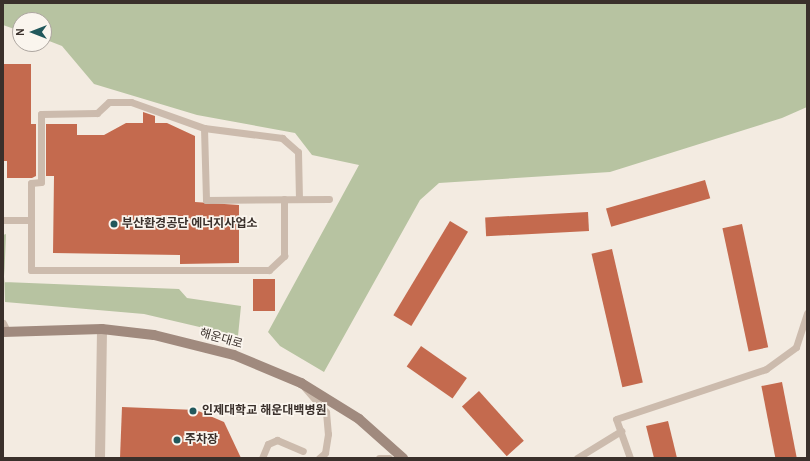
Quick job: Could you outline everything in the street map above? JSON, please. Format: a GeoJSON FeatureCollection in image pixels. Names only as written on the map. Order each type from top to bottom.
{"type":"FeatureCollection","features":[{"type":"Feature","properties":{"kind":"main road","name":"해운대로"},"geometry":{"type":"LineString","coordinates":[[4,329],[102,329],[154,335],[234,355],[301,383],[359,419],[403,458]]}},
{"type":"Feature","properties":{"kind":"street"},"geometry":{"type":"LineString","coordinates":[[100,458],[102,329]]}},
{"type":"Feature","properties":{"kind":"lane"},"geometry":{"type":"LineString","coordinates":[[284,199],[284,256],[269,270],[31,270],[31,183],[41,182],[41,114],[97,114],[109,102],[131,102],[204,128],[282,138],[298,152],[299,199]]}},
{"type":"Feature","properties":{"kind":"lane"},"geometry":{"type":"LineString","coordinates":[[204,128],[206,200],[329,199]]}},
{"type":"Feature","properties":{"kind":"lane"},"geometry":{"type":"LineString","coordinates":[[3,220],[31,220]]}},
{"type":"Feature","properties":{"kind":"lane"},"geometry":{"type":"LineString","coordinates":[[630,458],[622,431],[616,420],[629,413],[766,369],[796,346],[807,313]]}},
{"type":"Feature","properties":{"kind":"lane"},"geometry":{"type":"LineString","coordinates":[[301,383],[326,412],[328,434],[325,453],[319,458]]}},
{"type":"Feature","properties":{"kind":"lane"},"geometry":{"type":"LineString","coordinates":[[578,458],[622,431]]}},
{"type":"Feature","properties":{"kind":"lane"},"geometry":{"type":"LineString","coordinates":[[262,458],[268,444],[277,440],[304,451]]}},
{"type":"Feature","properties":{"kind":"lane"},"geometry":{"type":"LineString","coordinates":[[379,458],[389,458]]}},
{"type":"Feature","properties":{"kind":"green space"},"geometry":{"type":"Polygon","coordinates":[[[3,3],[807,3],[807,107],[782,118],[610,172],[439,183],[420,200],[324,372],[280,346],[268,332],[359,165],[312,155],[295,133],[197,115],[94,84],[62,46],[52,42],[52,12],[12,12],[12,28],[3,25],[3,3]]]}},
{"type":"Feature","properties":{"kind":"green space"},"geometry":{"type":"Polygon","coordinates":[[[6,234],[4,276],[3,235],[6,234]]]}},
{"type":"Feature","properties":{"kind":"green space"},"geometry":{"type":"Polygon","coordinates":[[[4,282],[179,289],[187,298],[241,306],[238,336],[144,314],[5,302],[4,282]]]}},
{"type":"Feature","properties":{"kind":"building"},"geometry":{"type":"Polygon","coordinates":[[[3,64],[31,64],[31,124],[36,124],[36,176],[32,178],[7,178],[7,161],[3,161],[3,64]]]}},
{"type":"Feature","properties":{"kind":"building"},"geometry":{"type":"Polygon","coordinates":[[[143,112],[155,116],[155,123],[167,123],[195,136],[195,202],[239,205],[239,263],[180,264],[180,255],[53,253],[54,176],[46,176],[46,124],[77,124],[77,135],[104,135],[126,123],[143,123],[143,112]]]}},
{"type":"Feature","properties":{"kind":"building"},"geometry":{"type":"Polygon","coordinates":[[[705,180],[710,198],[611,227],[606,208],[705,180]]]}},
{"type":"Feature","properties":{"kind":"building"},"geometry":{"type":"Polygon","coordinates":[[[588,212],[589,231],[486,236],[485,217],[588,212]]]}},
{"type":"Feature","properties":{"kind":"building"},"geometry":{"type":"Polygon","coordinates":[[[450,221],[468,232],[411,326],[393,315],[450,221]]]}},
{"type":"Feature","properties":{"kind":"building"},"geometry":{"type":"Polygon","coordinates":[[[742,224],[768,347],[749,351],[722,228],[742,224]]]}},
{"type":"Feature","properties":{"kind":"building"},"geometry":{"type":"Polygon","coordinates":[[[612,249],[643,382],[622,387],[592,254],[612,249]]]}},
{"type":"Feature","properties":{"kind":"building"},"geometry":{"type":"Polygon","coordinates":[[[253,279],[275,279],[275,311],[253,311],[253,279]]]}},
{"type":"Feature","properties":{"kind":"building"},"geometry":{"type":"Polygon","coordinates":[[[421,346],[467,378],[453,399],[407,366],[421,346]]]}},
{"type":"Feature","properties":{"kind":"building"},"geometry":{"type":"Polygon","coordinates":[[[782,382],[797,458],[775,458],[761,386],[782,382]]]}},
{"type":"Feature","properties":{"kind":"building"},"geometry":{"type":"Polygon","coordinates":[[[479,391],[524,441],[507,456],[462,406],[479,391]]]}},
{"type":"Feature","properties":{"kind":"building","name":"주차장"},"geometry":{"type":"Polygon","coordinates":[[[122,407],[196,410],[224,422],[241,458],[120,458],[122,407]]]}},
{"type":"Feature","properties":{"kind":"building"},"geometry":{"type":"Polygon","coordinates":[[[668,421],[677,458],[654,458],[646,426],[668,421]]]}},
{"type":"Feature","properties":{"kind":"place","name":"부산환경공단 에너지사업소"},"geometry":{"type":"Point","coordinates":[114,224]}},
{"type":"Feature","properties":{"kind":"place","name":"인제대학교 해운대백병원"},"geometry":{"type":"Point","coordinates":[193,411]}},
{"type":"Feature","properties":{"kind":"place","name":"주차장"},"geometry":{"type":"Point","coordinates":[177,440]}}]}
